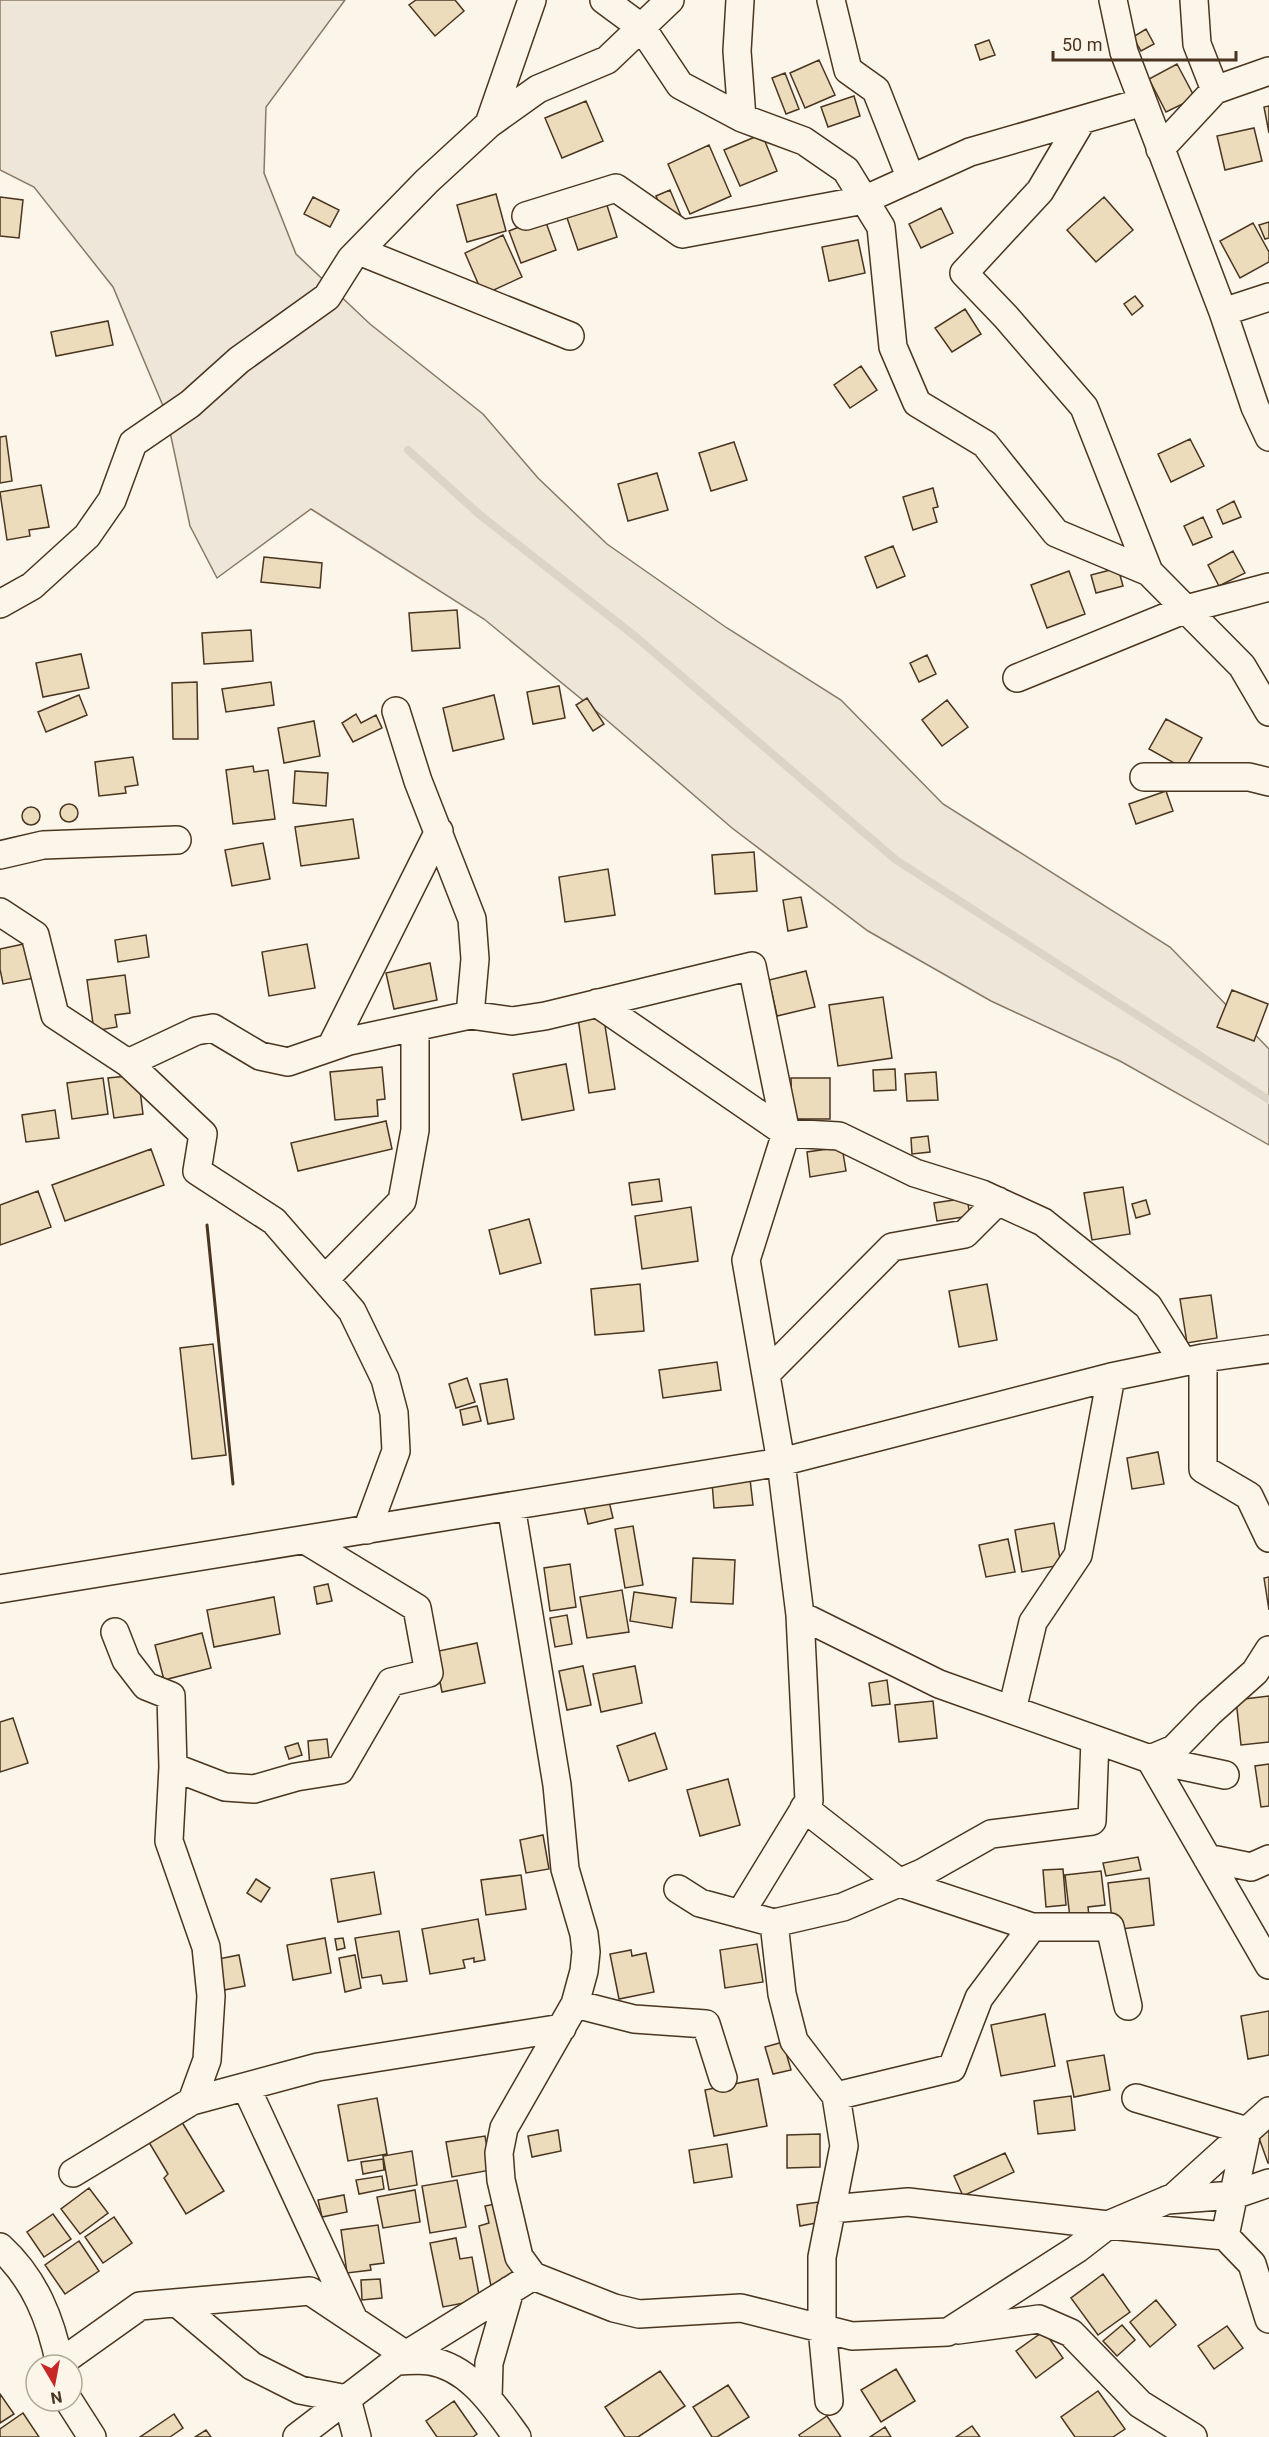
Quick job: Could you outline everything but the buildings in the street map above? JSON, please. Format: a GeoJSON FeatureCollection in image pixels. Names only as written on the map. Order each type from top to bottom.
{"type":"FeatureCollection","features":[{"type":"Feature","properties":{"kind":"street"},"geometry":{"type":"LineString","coordinates":[[489,124],[532,0]]}},
{"type":"Feature","properties":{"kind":"street"},"geometry":{"type":"LineString","coordinates":[[603,0],[642,27],[680,85],[742,118],[804,141],[846,170],[881,227],[893,347],[917,403],[985,444],[1056,533],[1149,573],[1242,666],[1269,712]]}},
{"type":"Feature","properties":{"kind":"street"},"geometry":{"type":"LineString","coordinates":[[0,604],[32,586],[87,536],[112,500],[133,443],[190,404],[239,360],[327,297],[351,259],[427,181],[489,124],[538,89],[607,60],[670,0]]}},
{"type":"Feature","properties":{"kind":"street"},"geometry":{"type":"LineString","coordinates":[[740,0],[737,51],[742,118]]}},
{"type":"Feature","properties":{"kind":"street"},"geometry":{"type":"LineString","coordinates":[[831,0],[848,70],[876,90],[911,179]]}},
{"type":"Feature","properties":{"kind":"street"},"geometry":{"type":"LineString","coordinates":[[1194,0],[1197,44],[1215,90]]}},
{"type":"Feature","properties":{"kind":"street"},"geometry":{"type":"LineString","coordinates":[[1110,4],[1124,52],[1223,312],[1254,407],[1269,437]]}},
{"type":"Feature","properties":{"kind":"street"},"geometry":{"type":"LineString","coordinates":[[1160,149],[1215,90],[1269,71]]}},
{"type":"Feature","properties":{"kind":"street"},"geometry":{"type":"LineString","coordinates":[[526,216],[616,188],[682,234],[864,200],[970,152],[1143,102]]}},
{"type":"Feature","properties":{"kind":"street"},"geometry":{"type":"LineString","coordinates":[[1082,120],[1040,191],[964,273],[1006,317],[1084,407],[1149,573]]}},
{"type":"Feature","properties":{"kind":"street"},"geometry":{"type":"LineString","coordinates":[[359,251],[570,336]]}},
{"type":"Feature","properties":{"kind":"street"},"geometry":{"type":"LineString","coordinates":[[1223,312],[1268,298]]}},
{"type":"Feature","properties":{"kind":"street"},"geometry":{"type":"LineString","coordinates":[[1017,678],[1186,609],[1269,587]]}},
{"type":"Feature","properties":{"kind":"street"},"geometry":{"type":"LineString","coordinates":[[396,711],[418,781],[472,919],[475,959],[470,1016]]}},
{"type":"Feature","properties":{"kind":"street"},"geometry":{"type":"LineString","coordinates":[[1144,777],[1249,777],[1269,782]]}},
{"type":"Feature","properties":{"kind":"street"},"geometry":{"type":"LineString","coordinates":[[331,1047],[439,831]]}},
{"type":"Feature","properties":{"kind":"street"},"geometry":{"type":"LineString","coordinates":[[0,855],[43,845],[177,840]]}},
{"type":"Feature","properties":{"kind":"street"},"geometry":{"type":"LineString","coordinates":[[0,912],[35,935],[55,1015],[128,1063],[203,1134],[197,1171],[273,1221],[352,1311],[385,1379],[394,1413],[396,1451],[367,1530]]}},
{"type":"Feature","properties":{"kind":"street"},"geometry":{"type":"LineString","coordinates":[[128,1063],[196,1031],[213,1028],[260,1056],[288,1062],[349,1041],[415,1027],[470,1016],[512,1021],[752,966],[786,1133],[746,1260],[781,1462],[800,1615],[809,1801],[740,1914]]}},
{"type":"Feature","properties":{"kind":"street"},"geometry":{"type":"LineString","coordinates":[[597,1003],[786,1133],[839,1136],[915,1173],[982,1194],[1043,1222],[1148,1306],[1193,1360],[1203,1469],[1249,1496],[1269,1538]]}},
{"type":"Feature","properties":{"kind":"street"},"geometry":{"type":"LineString","coordinates":[[325,1279],[402,1201],[415,1130],[415,1027]]}},
{"type":"Feature","properties":{"kind":"street"},"geometry":{"type":"LineString","coordinates":[[766,1374],[892,1247],[965,1234],[998,1201]]}},
{"type":"Feature","properties":{"kind":"street"},"geometry":{"type":"LineString","coordinates":[[0,1589],[781,1462],[1111,1377],[1193,1360],[1269,1349]]}},
{"type":"Feature","properties":{"kind":"street"},"geometry":{"type":"LineString","coordinates":[[1012,1710],[1033,1622],[1078,1555],[1111,1377]]}},
{"type":"Feature","properties":{"kind":"street"},"geometry":{"type":"LineString","coordinates":[[511,1506],[557,1785],[565,1869],[584,1934],[585,1952],[584,1971],[575,2004],[504,2128],[499,2153],[501,2180],[519,2257],[533,2276],[614,2308],[639,2314],[741,2308],[852,2336],[948,2332],[1039,2319],[1071,2333],[1140,2404],[1193,2437]]}},
{"type":"Feature","properties":{"kind":"street"},"geometry":{"type":"LineString","coordinates":[[173,1767],[225,1787],[254,1789],[296,1777],[340,1770],[391,1683],[429,1672],[417,1608],[305,1540]]}},
{"type":"Feature","properties":{"kind":"street"},"geometry":{"type":"LineString","coordinates":[[800,1615],[939,1684],[1150,1759],[1225,1775]]}},
{"type":"Feature","properties":{"kind":"street"},"geometry":{"type":"LineString","coordinates":[[115,1632],[126,1660],[146,1686],[171,1696],[173,1767],[169,1841],[206,1947],[211,1996],[207,2060],[192,2101]]}},
{"type":"Feature","properties":{"kind":"street"},"geometry":{"type":"LineString","coordinates":[[1150,1759],[1174,1749],[1209,1713],[1255,1672],[1269,1650]]}},
{"type":"Feature","properties":{"kind":"street"},"geometry":{"type":"LineString","coordinates":[[678,1889],[700,1903],[774,1923],[843,1907],[922,1873],[991,1834],[1092,1821],[1095,1740]]}},
{"type":"Feature","properties":{"kind":"street"},"geometry":{"type":"LineString","coordinates":[[1150,1759],[1269,1965]]}},
{"type":"Feature","properties":{"kind":"street"},"geometry":{"type":"LineString","coordinates":[[804,1808],[900,1882],[1032,1927],[1110,1927],[1128,2006]]}},
{"type":"Feature","properties":{"kind":"street"},"geometry":{"type":"LineString","coordinates":[[1207,1858],[1251,1867],[1269,1859]]}},
{"type":"Feature","properties":{"kind":"street"},"geometry":{"type":"LineString","coordinates":[[774,1923],[782,1994],[794,2041],[836,2096],[844,2146],[822,2257],[822,2328],[829,2401]]}},
{"type":"Feature","properties":{"kind":"street"},"geometry":{"type":"LineString","coordinates":[[836,2096],[952,2068],[979,1998],[1032,1927]]}},
{"type":"Feature","properties":{"kind":"street"},"geometry":{"type":"LineString","coordinates":[[575,2004],[634,2019],[706,2024],[723,2078]]}},
{"type":"Feature","properties":{"kind":"street"},"geometry":{"type":"LineString","coordinates":[[73,2173],[192,2101],[318,2067],[562,2028]]}},
{"type":"Feature","properties":{"kind":"street"},"geometry":{"type":"LineString","coordinates":[[246,2087],[354,2320]]}},
{"type":"Feature","properties":{"kind":"street"},"geometry":{"type":"LineString","coordinates":[[1136,2098],[1247,2132]]}},
{"type":"Feature","properties":{"kind":"street"},"geometry":{"type":"LineString","coordinates":[[948,2332],[1077,2249],[1108,2225],[1174,2197],[1269,2111]]}},
{"type":"Feature","properties":{"kind":"street"},"geometry":{"type":"LineString","coordinates":[[1225,2236],[1247,2132]]}},
{"type":"Feature","properties":{"kind":"street"},"geometry":{"type":"LineString","coordinates":[[1167,2200],[1234,2195],[1269,2183]]}},
{"type":"Feature","properties":{"kind":"street"},"geometry":{"type":"LineString","coordinates":[[831,2209],[908,2202],[1225,2236],[1260,2267],[1269,2319]]}},
{"type":"Feature","properties":{"kind":"street"},"geometry":{"type":"LineString","coordinates":[[0,2247],[15,2261],[40,2298],[53,2330],[58,2353]]}},
{"type":"Feature","properties":{"kind":"street"},"geometry":{"type":"LineString","coordinates":[[297,2437],[401,2358],[533,2276]]}},
{"type":"Feature","properties":{"kind":"street"},"geometry":{"type":"LineString","coordinates":[[488,2398],[489,2363],[510,2290]]}},
{"type":"Feature","properties":{"kind":"street"},"geometry":{"type":"LineString","coordinates":[[75,2353],[140,2307],[310,2291],[354,2320],[401,2358],[430,2361],[461,2373],[488,2398],[517,2437]]}},
{"type":"Feature","properties":{"kind":"street"},"geometry":{"type":"LineString","coordinates":[[177,2303],[252,2366],[300,2390],[347,2399]]}},
{"type":"Feature","properties":{"kind":"street"},"geometry":{"type":"LineString","coordinates":[[347,2399],[357,2437]]}},
{"type":"Feature","properties":{"kind":"street"},"geometry":{"type":"LineString","coordinates":[[77,2413],[92,2437]]}},
{"type":"Feature","properties":{"kind":"shaded area"},"geometry":{"type":"Polygon","coordinates":[[[0,0],[345,0],[266,107],[264,173],[296,254],[370,324],[483,414],[538,478],[607,544],[727,628],[841,700],[943,804],[1170,947],[1269,1049],[1269,1145],[1120,1061],[991,1001],[868,931],[732,828],[602,716],[484,619],[311,509],[217,578],[190,526],[166,413],[113,287],[34,187],[0,170],[0,0]]]}},
{"type":"Feature","properties":{"kind":"waterway"},"geometry":{"type":"LineString","coordinates":[[408,450],[480,515],[636,637],[896,860],[1269,1100]]}},
{"type":"Feature","properties":{"kind":"wall"},"geometry":{"type":"LineString","coordinates":[[207,1225],[233,1484]]}}]}
